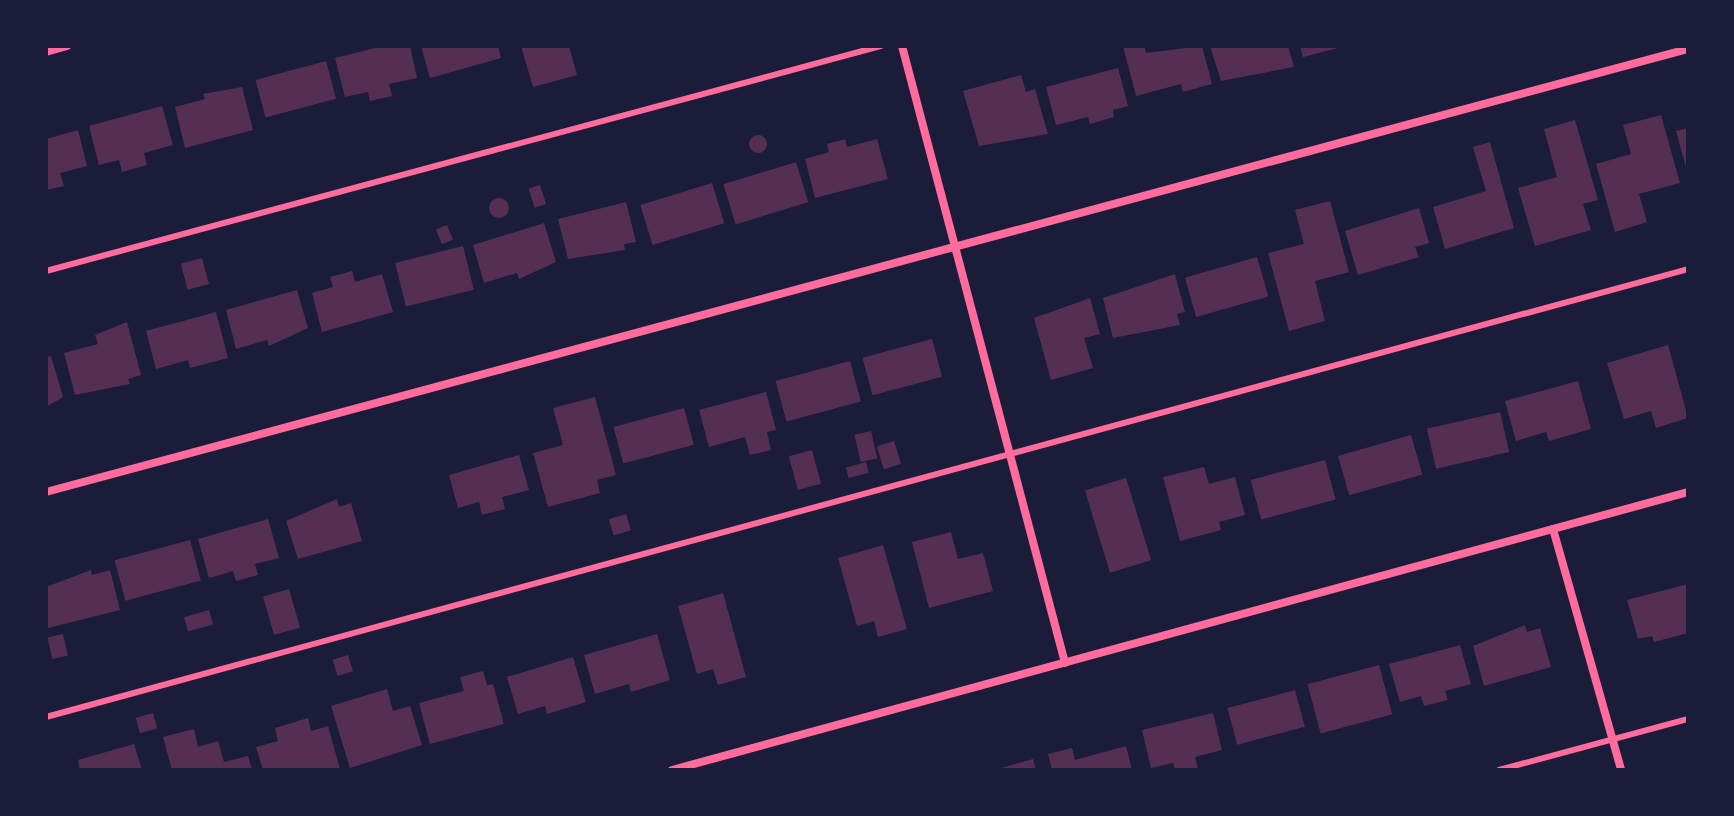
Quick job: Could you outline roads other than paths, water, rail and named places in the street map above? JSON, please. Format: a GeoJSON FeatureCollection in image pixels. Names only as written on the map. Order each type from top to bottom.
{"type":"FeatureCollection","features":[{"type":"Feature","properties":{"kind":"street"},"geometry":{"type":"LineString","coordinates":[[46,52],[67,46]]}},
{"type":"Feature","properties":{"kind":"street"},"geometry":{"type":"LineString","coordinates":[[902,46],[959,246],[1065,663]]}},
{"type":"Feature","properties":{"kind":"street"},"geometry":{"type":"LineString","coordinates":[[46,492],[1688,49]]}},
{"type":"Feature","properties":{"kind":"street"},"geometry":{"type":"LineString","coordinates":[[672,770],[1688,492]]}},
{"type":"Feature","properties":{"kind":"street"},"geometry":{"type":"LineString","coordinates":[[1553,529],[1621,770]]}},
{"type":"Feature","properties":{"kind":"lane"},"geometry":{"type":"LineString","coordinates":[[46,271],[881,46]]}},
{"type":"Feature","properties":{"kind":"lane"},"geometry":{"type":"LineString","coordinates":[[46,717],[1688,269]]}},
{"type":"Feature","properties":{"kind":"lane"},"geometry":{"type":"LineString","coordinates":[[1499,770],[1688,719]]}}]}
